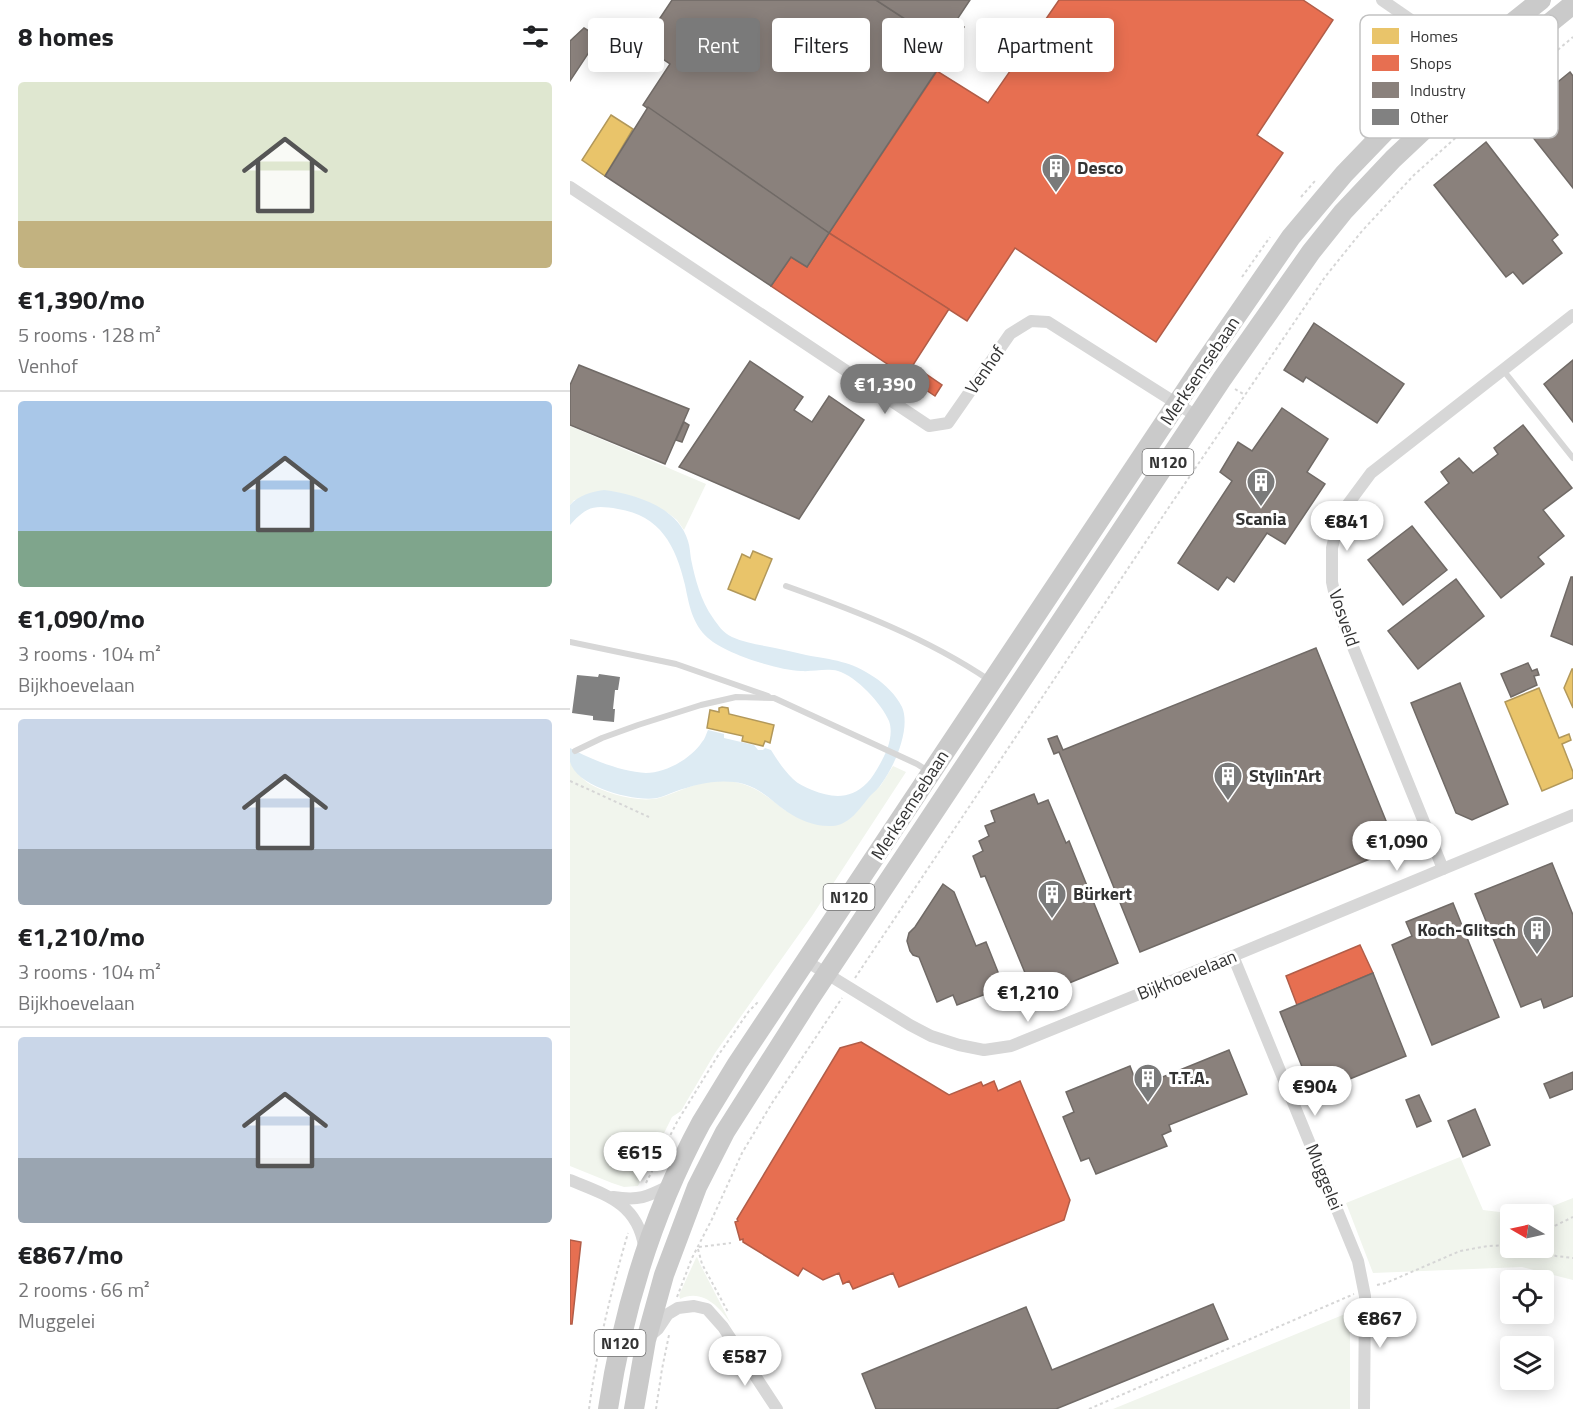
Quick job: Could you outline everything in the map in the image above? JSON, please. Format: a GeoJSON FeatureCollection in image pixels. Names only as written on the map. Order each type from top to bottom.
{"type":"FeatureCollection","features":[{"type":"Feature","properties":{"kind":"main road","name":"Merksemsebaan"},"geometry":{"type":"LineString","coordinates":[[1522,15],[1541,0]]}},
{"type":"Feature","properties":{"kind":"main road","name":"Merksemsebaan"},"geometry":{"type":"LineString","coordinates":[[1558,16],[1573,4]]}},
{"type":"Feature","properties":{"kind":"main road","name":"Merksemsebaan"},"geometry":{"type":"LineString","coordinates":[[634,1409],[646,1340],[664,1275],[685,1217],[706,1168],[725,1132],[827,974],[1197,417],[1301,245],[1352,166],[1379,138]]}},
{"type":"Feature","properties":{"kind":"main road","name":"Merksemsebaan"},"geometry":{"type":"LineString","coordinates":[[608,1409],[623,1330],[645,1250],[694,1136],[717,1097],[1177,404],[1301,245],[1343,212],[1416,138]]}},
{"type":"Feature","properties":{"kind":"street"},"geometry":{"type":"LineString","coordinates":[[1382,0],[1404,15]]}},
{"type":"Feature","properties":{"kind":"street","name":"Venhof"},"geometry":{"type":"LineString","coordinates":[[570,188],[929,426],[948,423],[1010,334],[1031,321],[1048,322],[1197,417]]}},
{"type":"Feature","properties":{"kind":"street","name":"Vosveld"},"geometry":{"type":"LineString","coordinates":[[1443,869],[1338,610],[1332,582],[1332,548],[1337,527],[1348,504],[1371,473],[1573,315]]}},
{"type":"Feature","properties":{"kind":"street","name":"Bijkhoevelaan"},"geometry":{"type":"LineString","coordinates":[[806,961],[931,1036],[959,1046],[984,1050],[1011,1046],[1573,816]]}},
{"type":"Feature","properties":{"kind":"street","name":"Muggelei"},"geometry":{"type":"LineString","coordinates":[[1233,956],[1358,1261],[1364,1288],[1364,1409]]}},
{"type":"Feature","properties":{"kind":"street"},"geometry":{"type":"LineString","coordinates":[[570,1180],[611,1197],[624,1206],[642,1233],[645,1250]]}},
{"type":"Feature","properties":{"kind":"street"},"geometry":{"type":"LineString","coordinates":[[611,1197],[640,1199],[672,1184]]}},
{"type":"Feature","properties":{"kind":"street"},"geometry":{"type":"LineString","coordinates":[[646,1340],[658,1329],[668,1314],[678,1308],[694,1306],[707,1309],[723,1327],[777,1409]]}},
{"type":"Feature","properties":{"kind":"lane"},"geometry":{"type":"LineString","coordinates":[[1503,370],[1573,458]]}},
{"type":"Feature","properties":{"kind":"lane"},"geometry":{"type":"LineString","coordinates":[[786,585],[908,634],[992,682]]}},
{"type":"Feature","properties":{"kind":"lane"},"geometry":{"type":"LineString","coordinates":[[570,642],[676,664],[774,698],[917,764],[931,773]]}},
{"type":"Feature","properties":{"kind":"lane"},"geometry":{"type":"LineString","coordinates":[[575,751],[602,738],[701,705],[736,697],[774,698]]}},
{"type":"Feature","properties":{"kind":"path"},"geometry":{"type":"LineString","coordinates":[[1558,51],[1573,38]]}},
{"type":"Feature","properties":{"kind":"path"},"geometry":{"type":"LineString","coordinates":[[678,1308],[676,1300],[692,1258],[745,1148],[866,959],[1325,277],[1362,231],[1414,175],[1455,138]]}},
{"type":"Feature","properties":{"kind":"path"},"geometry":{"type":"LineString","coordinates":[[570,781],[649,817]]}},
{"type":"Feature","properties":{"kind":"path"},"geometry":{"type":"LineString","coordinates":[[861,956],[866,959]]}},
{"type":"Feature","properties":{"kind":"path"},"geometry":{"type":"LineString","coordinates":[[1554,1226],[1573,1217]]}},
{"type":"Feature","properties":{"kind":"path"},"geometry":{"type":"LineString","coordinates":[[589,1409],[594,1367],[629,1230]]}},
{"type":"Feature","properties":{"kind":"path"},"geometry":{"type":"LineString","coordinates":[[699,1247],[730,1243]]}},
{"type":"Feature","properties":{"kind":"path"},"geometry":{"type":"LineString","coordinates":[[1089,1409],[1364,1288],[1386,1283],[1460,1251],[1500,1245]]}},
{"type":"Feature","properties":{"kind":"path"},"geometry":{"type":"LineString","coordinates":[[1554,1255],[1573,1258]]}},
{"type":"Feature","properties":{"kind":"path"},"geometry":{"type":"LineString","coordinates":[[656,1409],[671,1331]]}},
{"type":"Feature","properties":{"kind":"shaded area"},"geometry":{"type":"Polygon","coordinates":[[[570,426],[706,484],[684,530],[668,513],[640,499],[627,496],[574,500],[570,505],[570,426]]]}},
{"type":"Feature","properties":{"kind":"shaded area"},"geometry":{"type":"Polygon","coordinates":[[[604,490],[642,499],[654,504],[675,519],[683,529],[688,541],[694,574],[705,604],[726,633],[748,642],[849,664],[878,680],[897,698],[902,707],[904,725],[896,757],[881,785],[844,823],[832,826],[808,822],[791,814],[756,789],[735,782],[709,783],[659,798],[647,799],[608,791],[583,779],[575,771],[570,762],[570,748],[617,768],[646,773],[661,771],[691,754],[703,741],[708,730],[724,734],[724,738],[754,745],[758,750],[765,748],[771,750],[784,769],[797,782],[819,793],[841,796],[861,789],[869,781],[883,759],[890,738],[890,726],[886,714],[868,692],[845,674],[833,670],[791,670],[766,664],[727,650],[708,638],[698,626],[692,613],[677,558],[671,545],[655,525],[645,518],[633,512],[597,507],[581,514],[570,525],[570,505],[586,494],[604,490]]]}},
{"type":"Feature","properties":{"kind":"shaded area"},"geometry":{"type":"Polygon","coordinates":[[[570,762],[588,783],[604,791],[623,796],[642,799],[659,798],[699,784],[723,781],[752,788],[786,811],[871,794],[881,785],[893,766],[906,772],[812,916],[715,1053],[681,1111],[672,1117],[638,1186],[624,1187],[570,1166],[570,762]]]}},
{"type":"Feature","properties":{"kind":"shaded area"},"geometry":{"type":"Polygon","coordinates":[[[1460,1157],[1483,1210],[1500,1212],[1500,1258],[1554,1258],[1554,1206],[1573,1198],[1573,1280],[1554,1275],[1554,1270],[1534,1270],[1522,1267],[1373,1273],[1346,1203],[1460,1157]]]}},
{"type":"Feature","properties":{"kind":"shaded area"},"geometry":{"type":"Polygon","coordinates":[[[697,1257],[731,1324],[710,1301],[696,1296],[680,1299],[679,1295],[697,1257]]]}},
{"type":"Feature","properties":{"kind":"shaded area"},"geometry":{"type":"Polygon","coordinates":[[[1350,1312],[1350,1409],[1113,1409],[1350,1312]]]}},
{"type":"Feature","properties":{"kind":"building: Homes"},"geometry":{"type":"Polygon","coordinates":[[[611,115],[633,129],[605,176],[582,160],[611,115]]]}},
{"type":"Feature","properties":{"kind":"building: Homes"},"geometry":{"type":"Polygon","coordinates":[[[753,551],[772,559],[755,600],[728,589],[742,554],[750,558],[753,551]]]}},
{"type":"Feature","properties":{"kind":"building: Homes"},"geometry":{"type":"Polygon","coordinates":[[[1573,669],[1573,708],[1564,688],[1573,669]]]}},
{"type":"Feature","properties":{"kind":"building: Homes"},"geometry":{"type":"Polygon","coordinates":[[[1539,688],[1559,738],[1569,734],[1571,740],[1562,744],[1573,772],[1573,778],[1542,791],[1505,702],[1539,688]]]}},
{"type":"Feature","properties":{"kind":"building: Homes"},"geometry":{"type":"Polygon","coordinates":[[[719,708],[728,708],[729,714],[774,725],[770,743],[765,741],[763,746],[742,741],[743,736],[707,728],[710,710],[719,712],[719,708]]]}},
{"type":"Feature","properties":{"kind":"building: Shops","name":"Desco"},"geometry":{"type":"Polygon","coordinates":[[[1059,0],[1303,0],[1333,20],[1257,135],[1283,153],[1156,342],[1015,248],[967,321],[829,233],[936,72],[988,103],[1009,72],[1114,72],[1114,18],[1047,18],[1059,0]]]}},
{"type":"Feature","properties":{"kind":"building: Shops"},"geometry":{"type":"Polygon","coordinates":[[[829,233],[949,309],[913,365],[942,385],[935,396],[771,286],[791,257],[807,267],[829,233]]]}},
{"type":"Feature","properties":{"kind":"building: Shops"},"geometry":{"type":"Polygon","coordinates":[[[1360,945],[1373,973],[1297,1005],[1286,976],[1360,945]]]}},
{"type":"Feature","properties":{"kind":"building: Shops"},"geometry":{"type":"Polygon","coordinates":[[[861,1042],[949,1095],[981,1082],[983,1086],[994,1081],[998,1091],[1020,1081],[1070,1200],[1064,1220],[899,1287],[893,1273],[853,1289],[849,1281],[843,1284],[839,1273],[823,1280],[803,1268],[798,1276],[743,1242],[743,1239],[740,1240],[735,1222],[738,1221],[737,1219],[840,1048],[861,1042]]]}},
{"type":"Feature","properties":{"kind":"building: Shops"},"geometry":{"type":"Polygon","coordinates":[[[570,1240],[581,1242],[572,1324],[570,1324],[570,1240]]]}},
{"type":"Feature","properties":{"kind":"building: Industry"},"geometry":{"type":"Polygon","coordinates":[[[672,0],[876,0],[904,18],[882,18],[882,72],[936,72],[829,233],[643,105],[670,64],[664,60],[664,18],[660,18],[672,0]]]}},
{"type":"Feature","properties":{"kind":"building: Industry"},"geometry":{"type":"Polygon","coordinates":[[[876,0],[970,0],[958,18],[904,18],[876,0]]]}},
{"type":"Feature","properties":{"kind":"building: Industry"},"geometry":{"type":"Polygon","coordinates":[[[584,28],[588,30],[588,54],[570,81],[570,41],[584,28]]]}},
{"type":"Feature","properties":{"kind":"building: Industry"},"geometry":{"type":"Polygon","coordinates":[[[1570,72],[1573,76],[1573,188],[1533,138],[1558,138],[1558,82],[1570,72]]]}},
{"type":"Feature","properties":{"kind":"building: Industry"},"geometry":{"type":"Polygon","coordinates":[[[648,107],[829,233],[807,267],[791,257],[771,286],[605,176],[648,107]]]}},
{"type":"Feature","properties":{"kind":"building: Industry"},"geometry":{"type":"Polygon","coordinates":[[[1486,142],[1558,235],[1552,240],[1562,253],[1523,284],[1513,272],[1506,277],[1434,185],[1486,142]]]}},
{"type":"Feature","properties":{"kind":"building: Industry"},"geometry":{"type":"Polygon","coordinates":[[[1314,323],[1404,384],[1377,423],[1306,377],[1303,382],[1284,370],[1314,323]]]}},
{"type":"Feature","properties":{"kind":"building: Industry"},"geometry":{"type":"Polygon","coordinates":[[[1573,360],[1573,422],[1544,384],[1573,360]]]}},
{"type":"Feature","properties":{"kind":"building: Industry"},"geometry":{"type":"Polygon","coordinates":[[[750,361],[803,397],[794,410],[812,422],[829,396],[864,420],[799,519],[679,467],[750,361]]]}},
{"type":"Feature","properties":{"kind":"building: Industry"},"geometry":{"type":"Polygon","coordinates":[[[579,365],[689,409],[665,464],[570,425],[570,385],[579,365]]]}},
{"type":"Feature","properties":{"kind":"building: Industry","name":"Scania"},"geometry":{"type":"Polygon","coordinates":[[[1282,408],[1328,439],[1307,472],[1325,484],[1285,544],[1267,533],[1234,582],[1227,577],[1218,590],[1178,563],[1232,481],[1220,472],[1238,442],[1252,451],[1282,408]]]}},
{"type":"Feature","properties":{"kind":"building: Industry"},"geometry":{"type":"Polygon","coordinates":[[[684,422],[689,425],[682,442],[676,440],[684,422]]]}},
{"type":"Feature","properties":{"kind":"building: Industry"},"geometry":{"type":"Polygon","coordinates":[[[1523,425],[1572,488],[1543,510],[1564,536],[1538,557],[1544,564],[1501,598],[1425,502],[1449,483],[1441,472],[1459,458],[1473,473],[1498,454],[1494,448],[1523,425]]]}},
{"type":"Feature","properties":{"kind":"building: Industry"},"geometry":{"type":"Polygon","coordinates":[[[1412,526],[1447,570],[1403,605],[1368,560],[1412,526]]]}},
{"type":"Feature","properties":{"kind":"building: Industry"},"geometry":{"type":"Polygon","coordinates":[[[1571,577],[1573,577],[1573,645],[1551,636],[1571,577]]]}},
{"type":"Feature","properties":{"kind":"building: Industry"},"geometry":{"type":"Polygon","coordinates":[[[1456,579],[1484,616],[1418,669],[1388,631],[1456,579]]]}},
{"type":"Feature","properties":{"kind":"building: Industry","name":"Stylin'Art"},"geometry":{"type":"Polygon","coordinates":[[[1316,648],[1397,848],[1140,952],[1059,752],[1054,754],[1048,739],[1057,736],[1063,750],[1316,648]]]}},
{"type":"Feature","properties":{"kind":"building: Industry"},"geometry":{"type":"Polygon","coordinates":[[[1528,663],[1532,671],[1537,669],[1539,675],[1534,676],[1537,685],[1511,697],[1501,674],[1528,663]]]}},
{"type":"Feature","properties":{"kind":"building: Industry"},"geometry":{"type":"Polygon","coordinates":[[[1460,683],[1508,804],[1472,820],[1456,813],[1411,703],[1460,683]]]}},
{"type":"Feature","properties":{"kind":"building: Industry","name":"Bürkert"},"geometry":{"type":"Polygon","coordinates":[[[1034,794],[1038,804],[1048,800],[1066,843],[1069,841],[1118,963],[1035,997],[985,876],[981,877],[973,856],[983,851],[979,841],[989,836],[985,826],[995,822],[991,811],[1034,794]]]}},
{"type":"Feature","properties":{"kind":"building: Industry","name":"Koch-Glitsch"},"geometry":{"type":"Polygon","coordinates":[[[1552,863],[1573,915],[1573,996],[1544,1008],[1541,999],[1521,1007],[1475,894],[1552,863]]]}},
{"type":"Feature","properties":{"kind":"building: Industry"},"geometry":{"type":"Polygon","coordinates":[[[943,884],[954,892],[976,946],[986,942],[1004,987],[957,1005],[953,995],[937,1002],[919,957],[910,951],[907,941],[909,933],[943,884]]]}},
{"type":"Feature","properties":{"kind":"building: Industry"},"geometry":{"type":"Polygon","coordinates":[[[1453,903],[1499,1017],[1432,1045],[1392,945],[1412,936],[1406,922],[1453,903]]]}},
{"type":"Feature","properties":{"kind":"building: Industry"},"geometry":{"type":"Polygon","coordinates":[[[1373,973],[1406,1056],[1313,1094],[1280,1012],[1373,973]]]}},
{"type":"Feature","properties":{"kind":"building: Industry","name":"T.T.A."},"geometry":{"type":"Polygon","coordinates":[[[1229,1050],[1247,1094],[1169,1125],[1171,1131],[1162,1135],[1167,1146],[1096,1174],[1089,1158],[1081,1161],[1063,1117],[1074,1112],[1066,1092],[1130,1066],[1138,1087],[1229,1050]]]}},
{"type":"Feature","properties":{"kind":"building: Industry"},"geometry":{"type":"Polygon","coordinates":[[[1573,1072],[1573,1089],[1550,1098],[1544,1084],[1573,1072]]]}},
{"type":"Feature","properties":{"kind":"building: Industry"},"geometry":{"type":"Polygon","coordinates":[[[1419,1095],[1431,1121],[1417,1127],[1406,1100],[1419,1095]]]}},
{"type":"Feature","properties":{"kind":"building: Industry"},"geometry":{"type":"Polygon","coordinates":[[[1475,1109],[1490,1145],[1463,1157],[1448,1121],[1475,1109]]]}},
{"type":"Feature","properties":{"kind":"building: Industry"},"geometry":{"type":"Polygon","coordinates":[[[1213,1304],[1228,1339],[1056,1409],[876,1409],[862,1374],[1026,1307],[1052,1370],[1213,1304]]]}},
{"type":"Feature","properties":{"kind":"building: Other"},"geometry":{"type":"Polygon","coordinates":[[[599,674],[620,677],[618,690],[615,690],[614,722],[593,720],[593,716],[572,713],[577,675],[598,677],[599,674]]]}},
{"type":"Feature","properties":{"kind":"place","name":"Desco"},"geometry":{"type":"Point","coordinates":[1056,194]}},
{"type":"Feature","properties":{"kind":"place","name":"Scania"},"geometry":{"type":"Point","coordinates":[1261,508]}},
{"type":"Feature","properties":{"kind":"place","name":"Stylin'Art"},"geometry":{"type":"Point","coordinates":[1228,802]}},
{"type":"Feature","properties":{"kind":"place","name":"Bürkert"},"geometry":{"type":"Point","coordinates":[1052,920]}},
{"type":"Feature","properties":{"kind":"place","name":"Koch-Glitsch"},"geometry":{"type":"Point","coordinates":[1537,956]}},
{"type":"Feature","properties":{"kind":"place","name":"T.T.A."},"geometry":{"type":"Point","coordinates":[1148,1104]}}]}
